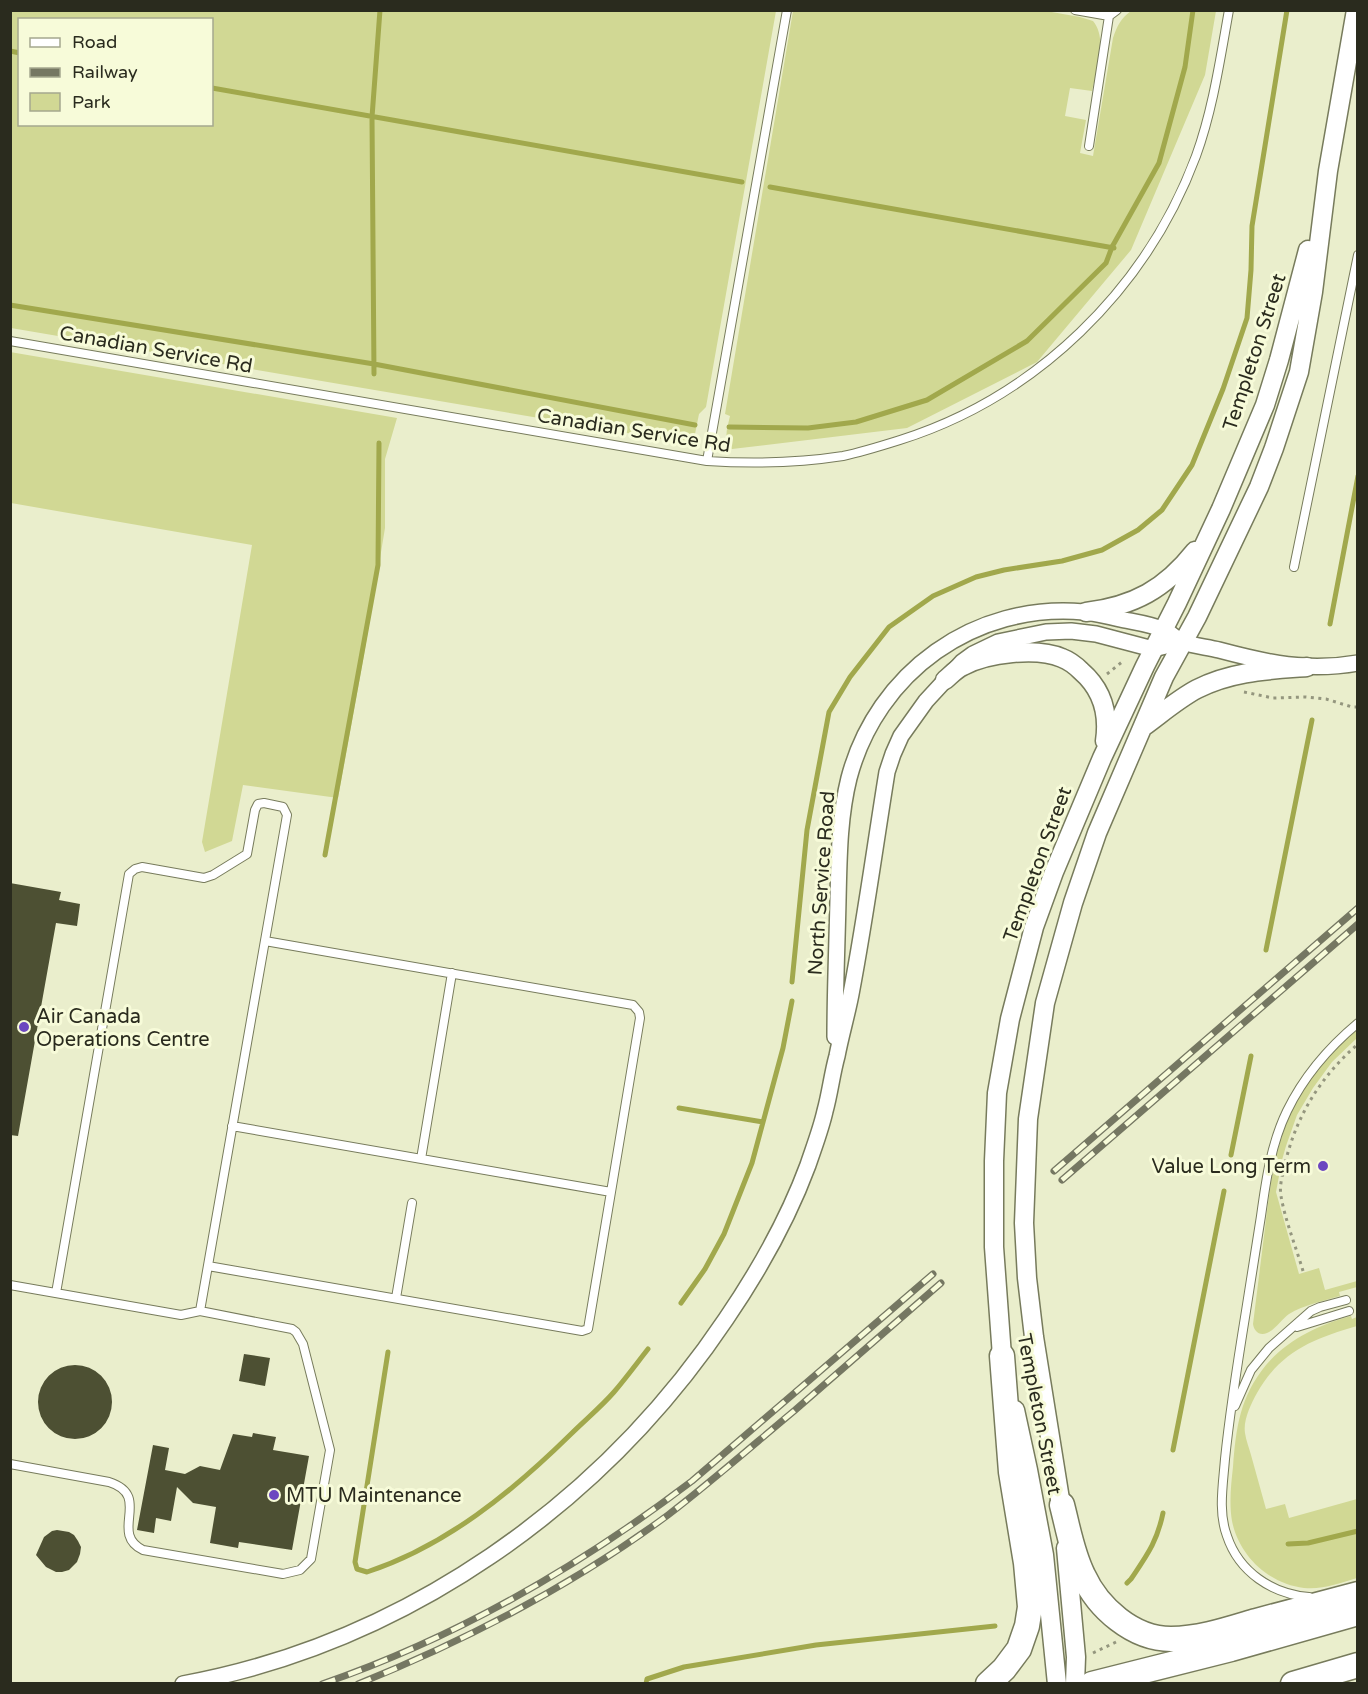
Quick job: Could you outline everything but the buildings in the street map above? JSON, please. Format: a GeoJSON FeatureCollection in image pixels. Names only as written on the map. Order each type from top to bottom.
{"type":"FeatureCollection","features":[{"type":"Feature","properties":{"kind":"main road"},"geometry":{"type":"LineString","coordinates":[[988,1683],[1004,1669],[1019,1649],[1027,1626],[1030,1607],[1026,1563],[1011,1472],[1002,1356]]}},
{"type":"Feature","properties":{"kind":"main road"},"geometry":{"type":"LineString","coordinates":[[1062,1505],[1076,1559],[1090,1588],[1115,1616],[1143,1633],[1170,1639],[1209,1634],[1355,1601]]}},
{"type":"Feature","properties":{"kind":"main road"},"geometry":{"type":"LineString","coordinates":[[1092,1683],[1231,1649],[1355,1601]]}},
{"type":"Feature","properties":{"kind":"main road"},"geometry":{"type":"LineString","coordinates":[[1293,1683],[1358,1665]]}},
{"type":"Feature","properties":{"kind":"main road"},"geometry":{"type":"LineString","coordinates":[[1347,1683],[1358,1681]]}},
{"type":"Feature","properties":{"kind":"street","name":"Templeton Street"},"geometry":{"type":"LineString","coordinates":[[1075,1683],[1076,1657],[1062,1505],[1043,1400],[1027,1278],[1024,1224],[1028,1119],[1046,1003],[1073,903],[1097,833],[1164,676],[1197,617],[1259,488],[1299,372],[1313,292],[1328,171],[1356,10]]}},
{"type":"Feature","properties":{"kind":"street","name":"Templeton Street"},"geometry":{"type":"LineString","coordinates":[[1057,1683],[1044,1555],[1028,1470],[1002,1356],[994,1247],[997,1092],[1010,1018],[1034,927],[1054,872],[1102,758],[1221,509],[1265,405],[1298,290],[1328,171]]}},
{"type":"Feature","properties":{"kind":"street"},"geometry":{"type":"LineString","coordinates":[[1086,612],[1119,607],[1155,590],[1183,566],[1199,546],[1221,509]]}},
{"type":"Feature","properties":{"kind":"street","name":"North Service Road"},"geometry":{"type":"LineString","coordinates":[[835,1061],[840,855],[849,779],[855,759],[873,721],[895,689],[908,675],[954,640],[985,625],[1018,616],[1051,611],[1086,612],[1163,629]]}},
{"type":"Feature","properties":{"kind":"street"},"geometry":{"type":"LineString","coordinates":[[1163,629],[1183,642],[1274,664],[1307,667]]}},
{"type":"Feature","properties":{"kind":"street","name":"North Service Road"},"geometry":{"type":"LineString","coordinates":[[183,1683],[221,1676],[295,1654],[357,1630],[400,1609],[444,1585],[501,1548],[560,1504],[620,1450],[672,1393],[716,1333],[754,1275],[807,1168],[824,1115],[851,994],[887,772],[892,754],[911,720],[962,662],[998,642],[1046,632],[1071,632],[1096,634],[1153,649],[1183,642]]}},
{"type":"Feature","properties":{"kind":"street"},"geometry":{"type":"LineString","coordinates":[[945,680],[964,665],[993,656],[1041,653],[1061,657],[1088,676],[1103,700],[1106,720],[1102,758]]}},
{"type":"Feature","properties":{"kind":"street"},"geometry":{"type":"LineString","coordinates":[[1143,727],[1196,690],[1218,680],[1250,672],[1358,663]]}},
{"type":"Feature","properties":{"kind":"lane"},"geometry":{"type":"LineString","coordinates":[[707,461],[787,10]]}},
{"type":"Feature","properties":{"kind":"lane"},"geometry":{"type":"LineString","coordinates":[[1075,10],[1109,16],[1118,10]]}},
{"type":"Feature","properties":{"kind":"lane","name":"Canadian Service Rd"},"geometry":{"type":"LineString","coordinates":[[10,341],[707,461],[771,464],[808,460],[844,455],[914,436],[970,412],[1025,379],[1070,342],[1101,312],[1140,263],[1157,237],[1183,188],[1196,155],[1213,99],[1229,10]]}},
{"type":"Feature","properties":{"kind":"lane"},"geometry":{"type":"LineString","coordinates":[[1089,146],[1109,16]]}},
{"type":"Feature","properties":{"kind":"lane"},"geometry":{"type":"LineString","coordinates":[[1294,567],[1358,255]]}},
{"type":"Feature","properties":{"kind":"lane"},"geometry":{"type":"LineString","coordinates":[[56,1293],[129,874],[142,867],[209,877],[247,854],[255,810],[258,804],[264,802],[283,807],[287,815],[200,1311]]}},
{"type":"Feature","properties":{"kind":"lane"},"geometry":{"type":"LineString","coordinates":[[207,1266],[582,1331],[588,1329],[640,1018],[637,1008],[629,1003],[265,941]]}},
{"type":"Feature","properties":{"kind":"lane"},"geometry":{"type":"LineString","coordinates":[[421,1159],[452,973]]}},
{"type":"Feature","properties":{"kind":"lane"},"geometry":{"type":"LineString","coordinates":[[1355,1601],[1296,1596],[1281,1592],[1256,1578],[1237,1557],[1226,1534],[1222,1506],[1231,1415],[1268,1167],[1276,1138],[1286,1112],[1311,1070],[1358,1023]]}},
{"type":"Feature","properties":{"kind":"lane"},"geometry":{"type":"LineString","coordinates":[[232,1126],[611,1192]]}},
{"type":"Feature","properties":{"kind":"lane"},"geometry":{"type":"LineString","coordinates":[[396,1298],[412,1203]]}},
{"type":"Feature","properties":{"kind":"lane"},"geometry":{"type":"LineString","coordinates":[[10,1285],[181,1315],[200,1311],[292,1329],[303,1344],[330,1450],[312,1554],[303,1568],[292,1573],[279,1574],[143,1550],[137,1547],[128,1536],[130,1501],[120,1486],[10,1464]]}},
{"type":"Feature","properties":{"kind":"lane"},"geometry":{"type":"LineString","coordinates":[[1231,1415],[1251,1370],[1269,1348],[1311,1311],[1346,1300]]}},
{"type":"Feature","properties":{"kind":"lane"},"geometry":{"type":"LineString","coordinates":[[1285,1333],[1304,1324],[1349,1311]]}},
{"type":"Feature","properties":{"kind":"path"},"geometry":{"type":"LineString","coordinates":[[1103,676],[1122,662],[1126,655]]}},
{"type":"Feature","properties":{"kind":"path"},"geometry":{"type":"LineString","coordinates":[[1122,662],[1130,663]]}},
{"type":"Feature","properties":{"kind":"path"},"geometry":{"type":"LineString","coordinates":[[1243,692],[1273,698],[1326,699],[1358,707]]}},
{"type":"Feature","properties":{"kind":"path"},"geometry":{"type":"LineString","coordinates":[[1303,1271],[1281,1196],[1281,1180],[1300,1119],[1314,1093],[1334,1067],[1358,1044]]}},
{"type":"Feature","properties":{"kind":"path"},"geometry":{"type":"LineString","coordinates":[[1093,1653],[1120,1641]]}},
{"type":"Feature","properties":{"kind":"green space"},"geometry":{"type":"Polygon","coordinates":[[[10,11],[776,11],[706,407],[699,414],[694,439],[686,443],[11,328],[10,11]]]}},
{"type":"Feature","properties":{"kind":"green space"},"geometry":{"type":"Polygon","coordinates":[[[793,11],[1046,11],[1093,21],[1100,37],[1100,55],[1092,91],[1070,88],[1065,116],[1086,120],[1080,153],[1093,156],[1113,38],[1122,19],[1131,11],[1216,11],[1205,75],[1131,250],[1037,362],[907,428],[732,449],[726,438],[730,416],[725,414],[793,11]]]}},
{"type":"Feature","properties":{"kind":"green space"},"geometry":{"type":"Polygon","coordinates":[[[10,352],[397,418],[385,459],[385,528],[338,798],[243,785],[232,841],[205,852],[202,842],[252,545],[11,503],[10,352]]]}},
{"type":"Feature","properties":{"kind":"green space"},"geometry":{"type":"Polygon","coordinates":[[[1357,1029],[1357,1038],[1332,1062],[1297,1115],[1282,1160],[1276,1192],[1299,1274],[1319,1268],[1325,1290],[1357,1281],[1357,1287],[1339,1292],[1340,1296],[1295,1311],[1286,1316],[1270,1332],[1259,1333],[1253,1324],[1271,1185],[1286,1125],[1294,1105],[1318,1068],[1357,1029]]]}},
{"type":"Feature","properties":{"kind":"green space"},"geometry":{"type":"Polygon","coordinates":[[[1351,1316],[1352,1319],[1357,1317],[1357,1326],[1312,1342],[1277,1367],[1257,1393],[1245,1423],[1246,1438],[1266,1509],[1285,1504],[1289,1518],[1357,1499],[1357,1578],[1324,1587],[1304,1588],[1279,1581],[1268,1574],[1249,1557],[1236,1534],[1230,1501],[1238,1426],[1250,1389],[1274,1356],[1305,1334],[1351,1316]]]}},
{"type":"Feature","properties":{"kind":"waterway"},"geometry":{"type":"LineString","coordinates":[[374,374],[372,117],[380,10]]}},
{"type":"Feature","properties":{"kind":"waterway"},"geometry":{"type":"LineString","coordinates":[[729,427],[808,428],[856,422],[927,400],[1027,341],[1106,263],[1112,247],[1159,163],[1185,67],[1193,10]]}},
{"type":"Feature","properties":{"kind":"waterway"},"geometry":{"type":"LineString","coordinates":[[792,982],[807,830],[829,712],[850,677],[889,627],[933,596],[976,577],[1062,561],[1102,550],[1138,530],[1162,510],[1192,465],[1223,389],[1247,318],[1252,226],[1287,10]]}},
{"type":"Feature","properties":{"kind":"waterway"},"geometry":{"type":"LineString","coordinates":[[10,51],[18,53]]}},
{"type":"Feature","properties":{"kind":"waterway"},"geometry":{"type":"LineString","coordinates":[[213,88],[742,182]]}},
{"type":"Feature","properties":{"kind":"waterway"},"geometry":{"type":"LineString","coordinates":[[770,187],[1114,248]]}},
{"type":"Feature","properties":{"kind":"waterway"},"geometry":{"type":"LineString","coordinates":[[10,305],[374,364],[695,425]]}},
{"type":"Feature","properties":{"kind":"waterway"},"geometry":{"type":"LineString","coordinates":[[325,855],[378,565],[379,443]]}},
{"type":"Feature","properties":{"kind":"waterway"},"geometry":{"type":"LineString","coordinates":[[1330,624],[1358,476]]}},
{"type":"Feature","properties":{"kind":"waterway"},"geometry":{"type":"LineString","coordinates":[[1266,950],[1312,720]]}},
{"type":"Feature","properties":{"kind":"waterway"},"geometry":{"type":"LineString","coordinates":[[681,1303],[705,1269],[724,1234],[752,1163],[783,1048],[792,1001]]}},
{"type":"Feature","properties":{"kind":"waterway"},"geometry":{"type":"LineString","coordinates":[[1231,1155],[1251,1056]]}},
{"type":"Feature","properties":{"kind":"waterway"},"geometry":{"type":"LineString","coordinates":[[679,1108],[763,1122]]}},
{"type":"Feature","properties":{"kind":"waterway"},"geometry":{"type":"LineString","coordinates":[[1173,1450],[1224,1191]]}},
{"type":"Feature","properties":{"kind":"waterway"},"geometry":{"type":"LineString","coordinates":[[388,1352],[355,1562],[357,1569],[367,1572],[424,1548],[451,1532],[501,1496],[549,1456],[604,1403],[648,1349]]}},
{"type":"Feature","properties":{"kind":"waterway"},"geometry":{"type":"LineString","coordinates":[[1127,1583],[1151,1548],[1163,1513]]}},
{"type":"Feature","properties":{"kind":"waterway"},"geometry":{"type":"LineString","coordinates":[[1288,1544],[1308,1543],[1358,1531]]}},
{"type":"Feature","properties":{"kind":"waterway"},"geometry":{"type":"LineString","coordinates":[[646,1684],[647,1679],[684,1667],[816,1645],[995,1626]]}},
{"type":"Feature","properties":{"kind":"railway"},"geometry":{"type":"LineString","coordinates":[[1054,1171],[1358,908]]}},
{"type":"Feature","properties":{"kind":"railway"},"geometry":{"type":"LineString","coordinates":[[1062,1180],[1358,924]]}},
{"type":"Feature","properties":{"kind":"railway"},"geometry":{"type":"LineString","coordinates":[[322,1684],[372,1666],[468,1622],[515,1597],[606,1542],[692,1481],[933,1274]]}},
{"type":"Feature","properties":{"kind":"railway"},"geometry":{"type":"LineString","coordinates":[[358,1684],[479,1630],[557,1588],[632,1541],[716,1477],[941,1283]]}},
{"type":"Feature","properties":{"kind":"place","name":"Air Canada Operations Centre"},"geometry":{"type":"Point","coordinates":[24,1027]}},
{"type":"Feature","properties":{"kind":"place","name":"Value Long Term"},"geometry":{"type":"Point","coordinates":[1323,1166]}},
{"type":"Feature","properties":{"kind":"place","name":"MTU Maintenance"},"geometry":{"type":"Point","coordinates":[274,1495]}}]}
